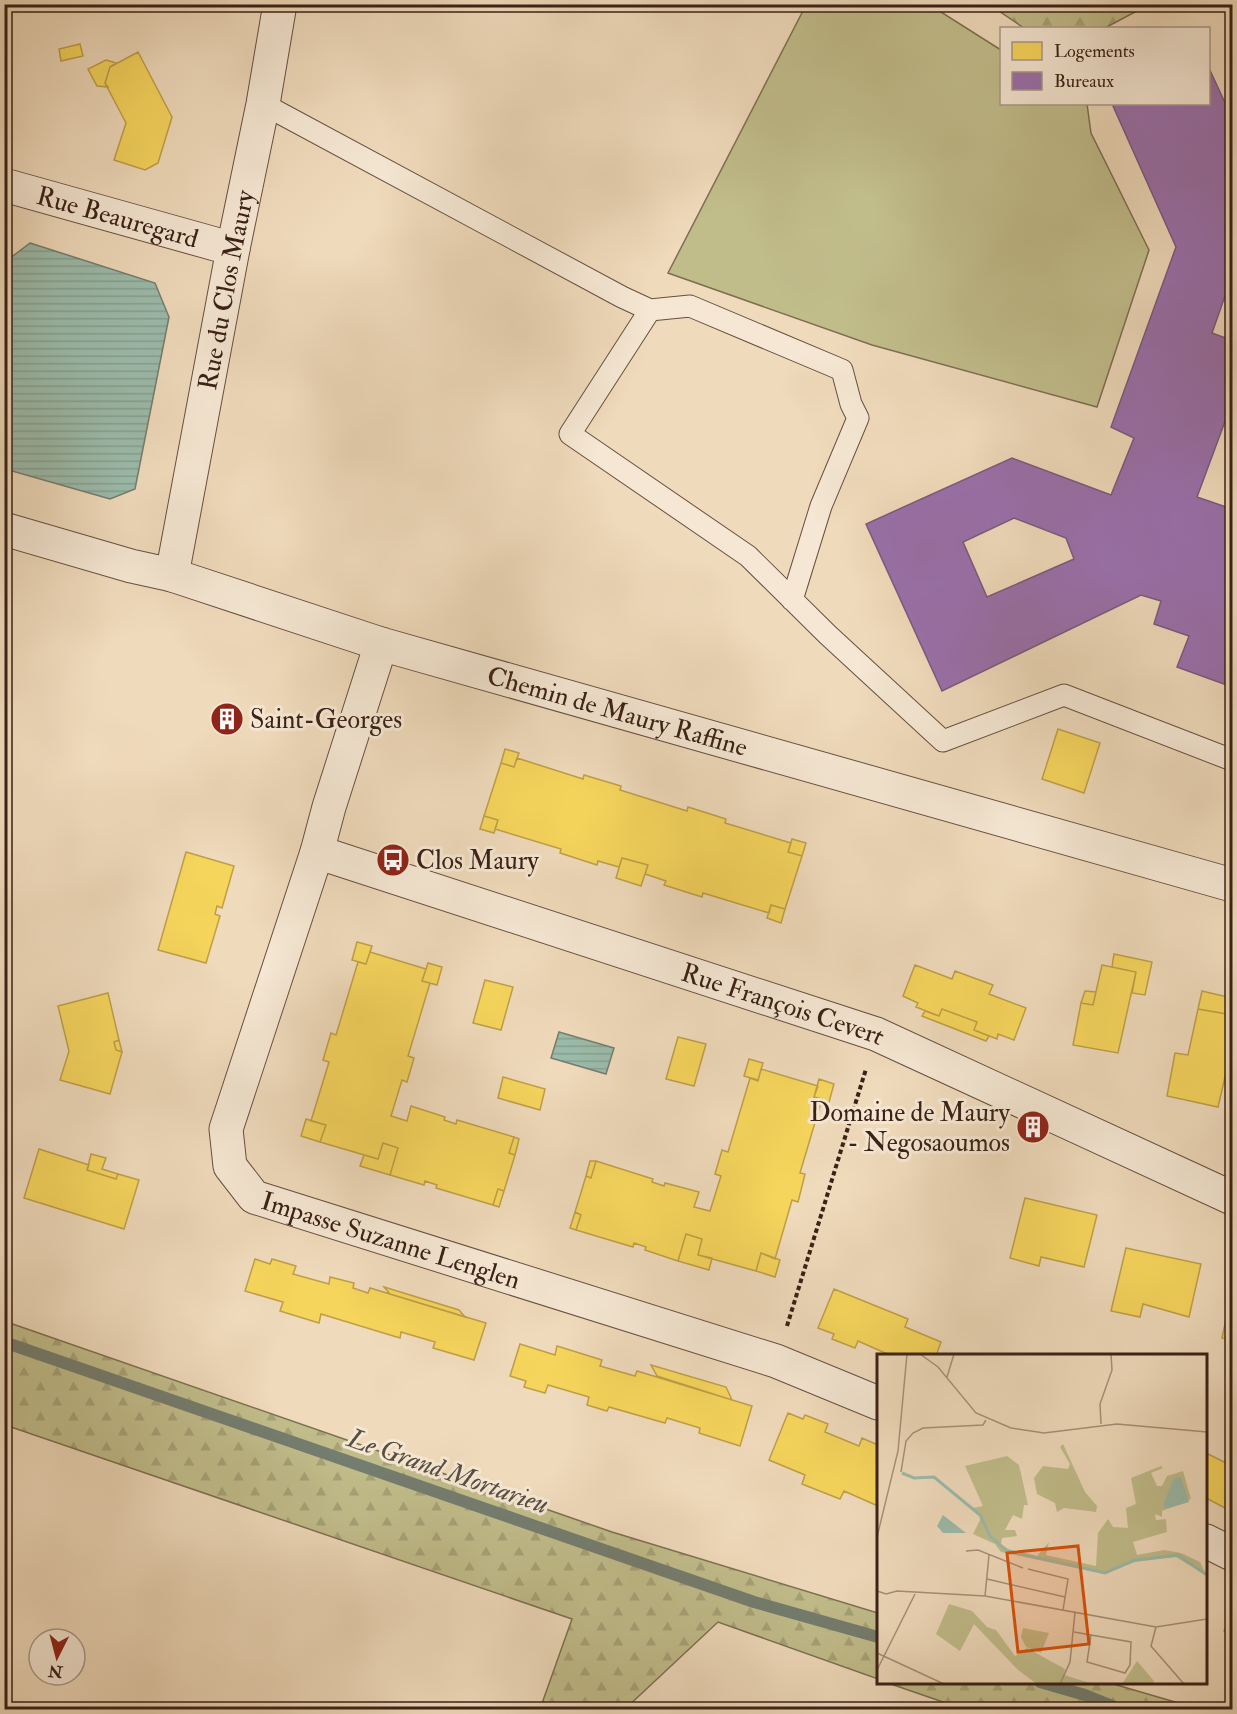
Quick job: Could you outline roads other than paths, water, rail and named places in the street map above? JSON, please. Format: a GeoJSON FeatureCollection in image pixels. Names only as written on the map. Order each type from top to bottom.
{"type":"FeatureCollection","features":[{"type":"Feature","properties":{"kind":"street","name":"Rue du Clos Maury"},"geometry":{"type":"LineString","coordinates":[[172,575],[233,249],[263,104],[280,4]]}},
{"type":"Feature","properties":{"kind":"street","name":"Rue Beauregard"},"geometry":{"type":"LineString","coordinates":[[4,185],[233,249]]}},
{"type":"Feature","properties":{"kind":"street","name":"Chemin de Maury Raffine"},"geometry":{"type":"LineString","coordinates":[[4,529],[130,566],[172,575],[381,644],[1233,885]]}},
{"type":"Feature","properties":{"kind":"street","name":"Impasse Suzanne Lenglen"},"geometry":{"type":"LineString","coordinates":[[381,644],[317,852],[226,1129],[230,1166],[254,1197],[776,1361],[877,1402]]}},
{"type":"Feature","properties":{"kind":"street","name":"Rue François Cevert"},"geometry":{"type":"LineString","coordinates":[[317,852],[876,1034],[1233,1198]]}},
{"type":"Feature","properties":{"kind":"street"},"geometry":{"type":"LineString","coordinates":[[1207,1541],[1233,1554]]}},
{"type":"Feature","properties":{"kind":"lane"},"geometry":{"type":"LineString","coordinates":[[263,104],[650,310],[690,306],[842,369],[851,404],[858,418],[821,506],[792,600]]}},
{"type":"Feature","properties":{"kind":"lane"},"geometry":{"type":"LineString","coordinates":[[650,310],[570,434],[748,555],[828,635],[943,741],[1064,695],[1233,760]]}},
{"type":"Feature","properties":{"kind":"waterway","name":"Le Grand Mortarieu"},"geometry":{"type":"LineString","coordinates":[[4,1342],[754,1602],[877,1637]]}},
{"type":"Feature","properties":{"kind":"waterway","name":"Le Grand Mortarieu"},"geometry":{"type":"LineString","coordinates":[[1047,1684],[1085,1695],[1122,1710]]}},
{"type":"Feature","properties":{"kind":"place","name":"Saint-Georges"},"geometry":{"type":"Point","coordinates":[227,719]}},
{"type":"Feature","properties":{"kind":"place","name":"Clos Maury"},"geometry":{"type":"Point","coordinates":[393,860]}},
{"type":"Feature","properties":{"kind":"place","name":"Domaine de Maury - Negosaoumos"},"geometry":{"type":"Point","coordinates":[1033,1127]}}]}
